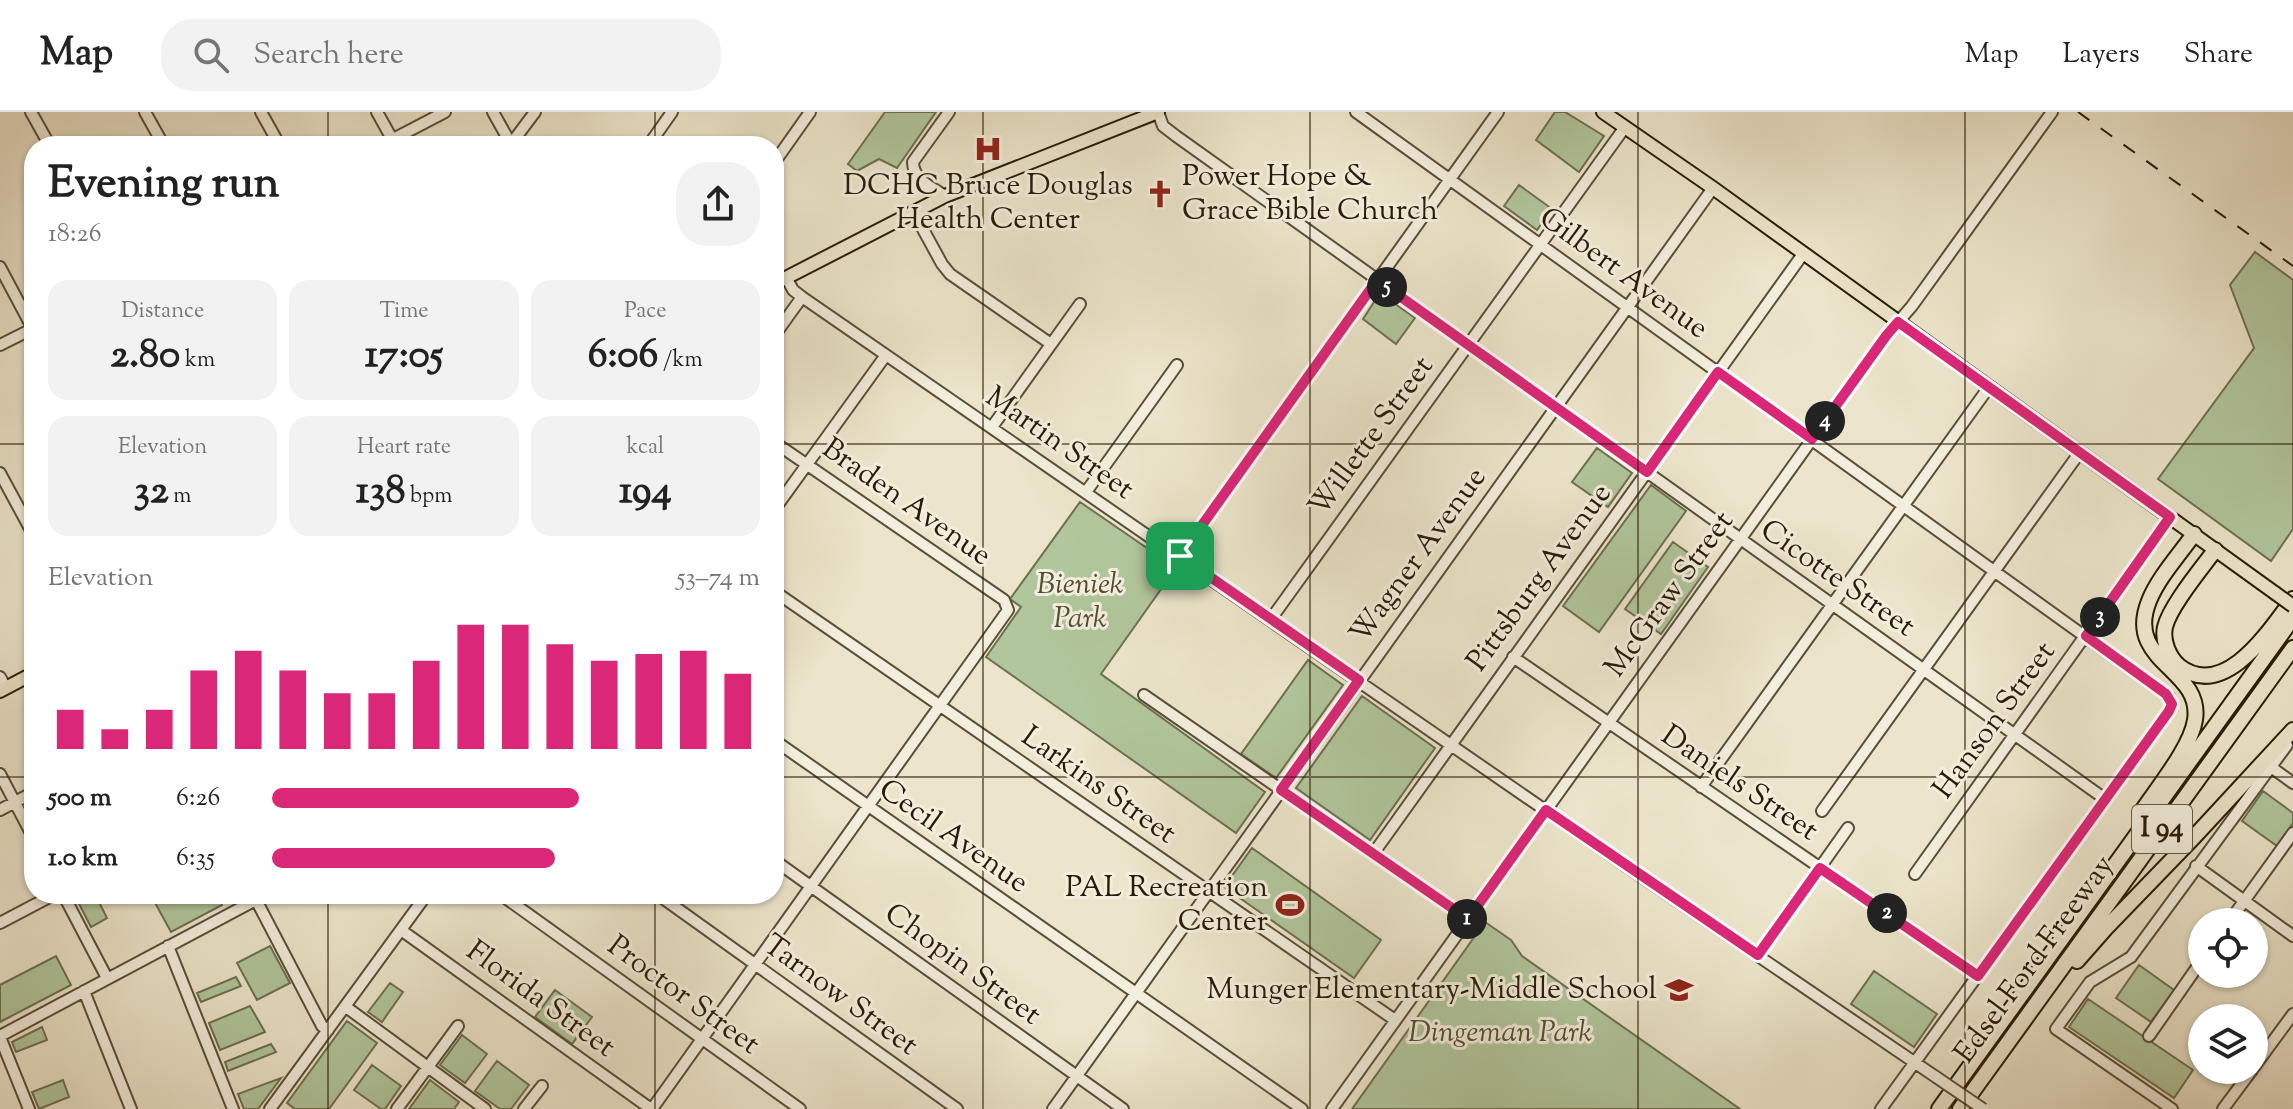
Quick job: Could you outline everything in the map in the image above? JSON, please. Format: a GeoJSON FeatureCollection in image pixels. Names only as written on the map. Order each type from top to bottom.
{"type":"FeatureCollection","features":[{"type":"Feature","properties":{"kind":"highway"},"geometry":{"type":"LineString","coordinates":[[2067,931],[2084,895],[2187,745],[2194,727],[2196,713],[2193,696],[2179,676],[2154,654],[2147,637],[2145,620],[2149,599],[2194,534]]}},
{"type":"Feature","properties":{"kind":"highway"},"geometry":{"type":"LineString","coordinates":[[2215,550],[2181,597],[2165,626],[2167,649],[2182,668],[2211,674],[2236,665],[2252,652],[2293,599]]}},
{"type":"Feature","properties":{"kind":"highway","name":"Edsel Ford Freeway"},"geometry":{"type":"LineString","coordinates":[[1940,1106],[2293,618]]}},
{"type":"Feature","properties":{"kind":"highway","name":"Edsel Ford Freeway"},"geometry":{"type":"LineString","coordinates":[[1960,1109],[2293,648]]}},
{"type":"Feature","properties":{"kind":"highway"},"geometry":{"type":"LineString","coordinates":[[2031,1011],[2293,732]]}},
{"type":"Feature","properties":{"kind":"main road"},"geometry":{"type":"LineString","coordinates":[[784,278],[945,196],[1132,117],[1158,112]]}},
{"type":"Feature","properties":{"kind":"main road"},"geometry":{"type":"LineString","coordinates":[[1603,112],[2293,606]]}},
{"type":"Feature","properties":{"kind":"main road"},"geometry":{"type":"LineString","coordinates":[[2,685],[24,677]]}},
{"type":"Feature","properties":{"kind":"street"},"geometry":{"type":"LineString","coordinates":[[31,112],[44,136]]}},
{"type":"Feature","properties":{"kind":"street"},"geometry":{"type":"LineString","coordinates":[[145,112],[158,136]]}},
{"type":"Feature","properties":{"kind":"street"},"geometry":{"type":"LineString","coordinates":[[261,112],[274,136]]}},
{"type":"Feature","properties":{"kind":"street"},"geometry":{"type":"LineString","coordinates":[[377,112],[390,136]]}},
{"type":"Feature","properties":{"kind":"street"},"geometry":{"type":"LineString","coordinates":[[406,136],[445,112]]}},
{"type":"Feature","properties":{"kind":"street"},"geometry":{"type":"LineString","coordinates":[[493,112],[507,136]]}},
{"type":"Feature","properties":{"kind":"street"},"geometry":{"type":"LineString","coordinates":[[518,136],[535,112]]}},
{"type":"Feature","properties":{"kind":"street"},"geometry":{"type":"LineString","coordinates":[[655,136],[672,112]]}},
{"type":"Feature","properties":{"kind":"street"},"geometry":{"type":"LineString","coordinates":[[784,149],[810,112]]}},
{"type":"Feature","properties":{"kind":"street"},"geometry":{"type":"LineString","coordinates":[[945,196],[915,175],[912,168],[913,162],[949,112]]}},
{"type":"Feature","properties":{"kind":"street","name":"Cicotte Street"},"geometry":{"type":"LineString","coordinates":[[1158,112],[1163,126],[2105,799]]}},
{"type":"Feature","properties":{"kind":"street","name":"Gilbert Avenue"},"geometry":{"type":"LineString","coordinates":[[1356,112],[2166,694],[2171,701],[2169,711],[2105,799]]}},
{"type":"Feature","properties":{"kind":"street","name":"McGraw Street"},"geometry":{"type":"LineString","coordinates":[[1332,1109],[1886,336],[2052,112]]}},
{"type":"Feature","properties":{"kind":"street"},"geometry":{"type":"LineString","coordinates":[[1180,556],[1497,114]]}},
{"type":"Feature","properties":{"kind":"street","name":"Willette Street"},"geometry":{"type":"LineString","coordinates":[[1271,619],[1625,127]]}},
{"type":"Feature","properties":{"kind":"street","name":"Wagner Avenue"},"geometry":{"type":"LineString","coordinates":[[1053,1109],[1713,188]]}},
{"type":"Feature","properties":{"kind":"street"},"geometry":{"type":"LineString","coordinates":[[913,211],[946,270],[1051,344]]}},
{"type":"Feature","properties":{"kind":"street","name":"Pittsburg Avenue"},"geometry":{"type":"LineString","coordinates":[[1373,854],[1803,254]]}},
{"type":"Feature","properties":{"kind":"street"},"geometry":{"type":"LineString","coordinates":[[0,267],[24,312]]}},
{"type":"Feature","properties":{"kind":"street","name":"Martin Street"},"geometry":{"type":"LineString","coordinates":[[784,283],[1983,1109]]}},
{"type":"Feature","properties":{"kind":"street"},"geometry":{"type":"LineString","coordinates":[[784,322],[802,297]]}},
{"type":"Feature","properties":{"kind":"street"},"geometry":{"type":"LineString","coordinates":[[992,427],[1080,304]]}},
{"type":"Feature","properties":{"kind":"street"},"geometry":{"type":"LineString","coordinates":[[0,345],[24,333]]}},
{"type":"Feature","properties":{"kind":"street"},"geometry":{"type":"LineString","coordinates":[[784,496],[886,355]]}},
{"type":"Feature","properties":{"kind":"street"},"geometry":{"type":"LineString","coordinates":[[1086,492],[1177,365]]}},
{"type":"Feature","properties":{"kind":"street"},"geometry":{"type":"LineString","coordinates":[[1701,787],[1989,387]]}},
{"type":"Feature","properties":{"kind":"street","name":"Braden Avenue"},"geometry":{"type":"LineString","coordinates":[[784,449],[1004,600],[1008,606],[1007,613],[941,706]]}},
{"type":"Feature","properties":{"kind":"street"},"geometry":{"type":"LineString","coordinates":[[1822,811],[2080,452]]}},
{"type":"Feature","properties":{"kind":"street"},"geometry":{"type":"LineString","coordinates":[[0,473],[24,517]]}},
{"type":"Feature","properties":{"kind":"street","name":"Hanson Street"},"geometry":{"type":"LineString","coordinates":[[1915,874],[2170,517]]}},
{"type":"Feature","properties":{"kind":"street","name":"Larkins Street"},"geometry":{"type":"LineString","coordinates":[[784,598],[1395,1020]]}},
{"type":"Feature","properties":{"kind":"street","name":"Daniels Street"},"geometry":{"type":"LineString","coordinates":[[1513,657],[1978,976]]}},
{"type":"Feature","properties":{"kind":"street"},"geometry":{"type":"LineString","coordinates":[[1144,695],[1468,919]]}},
{"type":"Feature","properties":{"kind":"street"},"geometry":{"type":"LineString","coordinates":[[652,1109],[941,706]]}},
{"type":"Feature","properties":{"kind":"street"},"geometry":{"type":"LineString","coordinates":[[2172,1109],[2056,1029],[2090,982],[2131,957],[2271,767],[2293,732]]}},
{"type":"Feature","properties":{"kind":"street","name":"Cecil Avenue"},"geometry":{"type":"LineString","coordinates":[[784,747],[1302,1109]]}},
{"type":"Feature","properties":{"kind":"street"},"geometry":{"type":"LineString","coordinates":[[2271,767],[2293,783]]}},
{"type":"Feature","properties":{"kind":"street"},"geometry":{"type":"LineString","coordinates":[[0,774],[24,820]]}},
{"type":"Feature","properties":{"kind":"street"},"geometry":{"type":"LineString","coordinates":[[0,810],[24,797]]}},
{"type":"Feature","properties":{"kind":"street"},"geometry":{"type":"LineString","coordinates":[[1881,1109],[2105,799]]}},
{"type":"Feature","properties":{"kind":"street"},"geometry":{"type":"LineString","coordinates":[[1758,955],[1848,828]]}},
{"type":"Feature","properties":{"kind":"street"},"geometry":{"type":"LineString","coordinates":[[2239,908],[2293,833]]}},
{"type":"Feature","properties":{"kind":"street"},"geometry":{"type":"LineString","coordinates":[[2196,866],[2293,936]]}},
{"type":"Feature","properties":{"kind":"street","name":"Chopin Street"},"geometry":{"type":"LineString","coordinates":[[784,867],[1123,1109]]}},
{"type":"Feature","properties":{"kind":"street"},"geometry":{"type":"LineString","coordinates":[[0,923],[36,904]]}},
{"type":"Feature","properties":{"kind":"street"},"geometry":{"type":"LineString","coordinates":[[68,904],[107,978]]}},
{"type":"Feature","properties":{"kind":"street"},"geometry":{"type":"LineString","coordinates":[[29,1109],[0,1037],[243,904]]}},
{"type":"Feature","properties":{"kind":"street"},"geometry":{"type":"LineString","coordinates":[[259,904],[322,1026],[328,1030]]}},
{"type":"Feature","properties":{"kind":"street"},"geometry":{"type":"LineString","coordinates":[[270,1109],[417,904]]}},
{"type":"Feature","properties":{"kind":"street","name":"Proctor Street"},"geometry":{"type":"LineString","coordinates":[[514,904],[800,1109]]}},
{"type":"Feature","properties":{"kind":"street","name":"Tarnow Street"},"geometry":{"type":"LineString","coordinates":[[671,904],[957,1109]]}},
{"type":"Feature","properties":{"kind":"street","name":"Florida Street"},"geometry":{"type":"LineString","coordinates":[[401,930],[652,1109]]}},
{"type":"Feature","properties":{"kind":"street"},"geometry":{"type":"LineString","coordinates":[[168,946],[233,1109]]}},
{"type":"Feature","properties":{"kind":"street"},"geometry":{"type":"LineString","coordinates":[[2149,1036],[2188,980]]}},
{"type":"Feature","properties":{"kind":"street"},"geometry":{"type":"LineString","coordinates":[[84,991],[131,1109]]}},
{"type":"Feature","properties":{"kind":"street"},"geometry":{"type":"LineString","coordinates":[[346,1007],[485,1109]]}},
{"type":"Feature","properties":{"kind":"street"},"geometry":{"type":"LineString","coordinates":[[2268,1048],[2293,1014]]}},
{"type":"Feature","properties":{"kind":"street"},"geometry":{"type":"LineString","coordinates":[[397,1109],[458,1026]]}},
{"type":"Feature","properties":{"kind":"street"},"geometry":{"type":"LineString","coordinates":[[2223,1109],[2241,1084]]}},
{"type":"Feature","properties":{"kind":"street"},"geometry":{"type":"LineString","coordinates":[[524,1109],[542,1086]]}},
{"type":"Feature","properties":{"kind":"green space"},"geometry":{"type":"Polygon","coordinates":[[[885,112],[936,112],[897,168],[879,159],[857,171],[848,164],[885,112]]]}},
{"type":"Feature","properties":{"kind":"green space"},"geometry":{"type":"Polygon","coordinates":[[[1555,112],[1565,112],[1604,136],[1579,172],[1536,140],[1555,112]]]}},
{"type":"Feature","properties":{"kind":"green space"},"geometry":{"type":"Polygon","coordinates":[[[1519,185],[1552,209],[1537,230],[1504,206],[1519,185]]]}},
{"type":"Feature","properties":{"kind":"green space"},"geometry":{"type":"Polygon","coordinates":[[[2255,252],[2293,280],[2293,529],[2271,561],[2158,479],[2254,348],[2230,285],[2255,252]]]}},
{"type":"Feature","properties":{"kind":"green space"},"geometry":{"type":"Polygon","coordinates":[[[1380,293],[1415,318],[1396,344],[1363,319],[1380,293]]]}},
{"type":"Feature","properties":{"kind":"green space"},"geometry":{"type":"Polygon","coordinates":[[[1597,448],[1632,473],[1608,507],[1572,482],[1597,448]]]}},
{"type":"Feature","properties":{"kind":"green space"},"geometry":{"type":"Polygon","coordinates":[[[1651,485],[1686,511],[1599,632],[1563,606],[1651,485]]]}},
{"type":"Feature","properties":{"kind":"green space","name":"Bieniek Park"},"geometry":{"type":"Polygon","coordinates":[[[1080,502],[1176,568],[1101,674],[1265,792],[1236,833],[986,657],[1021,607],[1010,599],[1080,502]]]}},
{"type":"Feature","properties":{"kind":"green space"},"geometry":{"type":"Polygon","coordinates":[[[1673,542],[1708,567],[1661,634],[1625,609],[1673,542]]]}},
{"type":"Feature","properties":{"kind":"green space"},"geometry":{"type":"Polygon","coordinates":[[[1308,660],[1343,685],[1276,778],[1241,754],[1308,660]]]}},
{"type":"Feature","properties":{"kind":"green space"},"geometry":{"type":"Polygon","coordinates":[[[1362,696],[1435,748],[1370,840],[1296,788],[1362,696]]]}},
{"type":"Feature","properties":{"kind":"green space"},"geometry":{"type":"Polygon","coordinates":[[[2263,791],[2293,813],[2293,823],[2277,846],[2242,821],[2263,791]]]}},
{"type":"Feature","properties":{"kind":"green space","name":"PAL Recreation Center"},"geometry":{"type":"Polygon","coordinates":[[[1252,848],[1381,940],[1354,978],[1224,887],[1252,848]]]}},
{"type":"Feature","properties":{"kind":"green space"},"geometry":{"type":"Polygon","coordinates":[[[79,904],[100,904],[107,918],[91,927],[79,904]]]}},
{"type":"Feature","properties":{"kind":"green space"},"geometry":{"type":"Polygon","coordinates":[[[156,904],[222,905],[171,932],[156,904]]]}},
{"type":"Feature","properties":{"kind":"green space","name":"Dingeman Park"},"geometry":{"type":"Polygon","coordinates":[[[1485,922],[1511,940],[1522,956],[1740,1109],[1352,1109],[1485,922]]]}},
{"type":"Feature","properties":{"kind":"green space"},"geometry":{"type":"Polygon","coordinates":[[[270,946],[290,983],[257,1000],[237,963],[270,946]]]}},
{"type":"Feature","properties":{"kind":"green space"},"geometry":{"type":"Polygon","coordinates":[[[56,956],[71,985],[0,1022],[0,985],[56,956]]]}},
{"type":"Feature","properties":{"kind":"green space"},"geometry":{"type":"Polygon","coordinates":[[[2139,965],[2174,990],[2151,1022],[2116,998],[2139,965]]]}},
{"type":"Feature","properties":{"kind":"green space"},"geometry":{"type":"Polygon","coordinates":[[[1874,971],[1937,1014],[1914,1047],[1851,1004],[1874,971]]]}},
{"type":"Feature","properties":{"kind":"green space"},"geometry":{"type":"Polygon","coordinates":[[[236,977],[241,986],[201,1002],[197,993],[236,977]]]}},
{"type":"Feature","properties":{"kind":"green space"},"geometry":{"type":"Polygon","coordinates":[[[390,983],[403,992],[382,1022],[368,1012],[390,983]]]}},
{"type":"Feature","properties":{"kind":"green space"},"geometry":{"type":"Polygon","coordinates":[[[555,990],[592,1017],[572,1044],[535,1017],[555,990]]]}},
{"type":"Feature","properties":{"kind":"green space"},"geometry":{"type":"Polygon","coordinates":[[[2088,999],[2188,1067],[2188,1077],[2174,1098],[2069,1027],[2088,999]]]}},
{"type":"Feature","properties":{"kind":"green space"},"geometry":{"type":"Polygon","coordinates":[[[250,1006],[265,1032],[220,1050],[209,1023],[250,1006]]]}},
{"type":"Feature","properties":{"kind":"green space"},"geometry":{"type":"Polygon","coordinates":[[[347,1021],[377,1043],[329,1109],[295,1109],[287,1103],[347,1021]]]}},
{"type":"Feature","properties":{"kind":"green space"},"geometry":{"type":"Polygon","coordinates":[[[42,1027],[47,1040],[16,1052],[12,1042],[42,1027]]]}},
{"type":"Feature","properties":{"kind":"green space"},"geometry":{"type":"Polygon","coordinates":[[[462,1035],[487,1054],[465,1083],[440,1065],[462,1035]]]}},
{"type":"Feature","properties":{"kind":"green space"},"geometry":{"type":"Polygon","coordinates":[[[271,1044],[276,1052],[228,1071],[225,1062],[271,1044]]]}},
{"type":"Feature","properties":{"kind":"green space"},"geometry":{"type":"Polygon","coordinates":[[[497,1061],[529,1085],[511,1109],[500,1109],[475,1091],[497,1061]]]}},
{"type":"Feature","properties":{"kind":"green space"},"geometry":{"type":"Polygon","coordinates":[[[372,1065],[401,1086],[385,1109],[354,1090],[372,1065]]]}},
{"type":"Feature","properties":{"kind":"green space"},"geometry":{"type":"Polygon","coordinates":[[[281,1078],[258,1109],[244,1109],[238,1094],[281,1078]]]}},
{"type":"Feature","properties":{"kind":"green space"},"geometry":{"type":"Polygon","coordinates":[[[63,1080],[69,1097],[39,1109],[32,1092],[63,1080]]]}},
{"type":"Feature","properties":{"kind":"green space"},"geometry":{"type":"Polygon","coordinates":[[[430,1080],[459,1102],[454,1109],[409,1109],[430,1080]]]}},
{"type":"Feature","properties":{"kind":"railway"},"geometry":{"type":"LineString","coordinates":[[2078,112],[2293,266]]}},
{"type":"Feature","properties":{"kind":"place","name":"DCHC Bruce Douglas Health Center"},"geometry":{"type":"Point","coordinates":[988,149]}},
{"type":"Feature","properties":{"kind":"place","name":"Power Hope & Grace Bible Church"},"geometry":{"type":"Point","coordinates":[1160,194]}},
{"type":"Feature","properties":{"kind":"place","name":"PAL Recreation Center"},"geometry":{"type":"Point","coordinates":[1290,905]}},
{"type":"Feature","properties":{"kind":"place","name":"Munger Elementary-Middle School"},"geometry":{"type":"Point","coordinates":[1679,990]}},
{"type":"Feature","properties":{"kind":"route"},"geometry":{"type":"LineString","coordinates":[[1377,280],[1647,472],[1718,372],[1812,439],[1898,322],[2170,517],[2086,636],[2166,694],[2172,704],[1978,976],[1820,868],[1758,955],[1546,810],[1468,919],[1281,790],[1359,680],[1180,556],[1377,280]]}}]}
